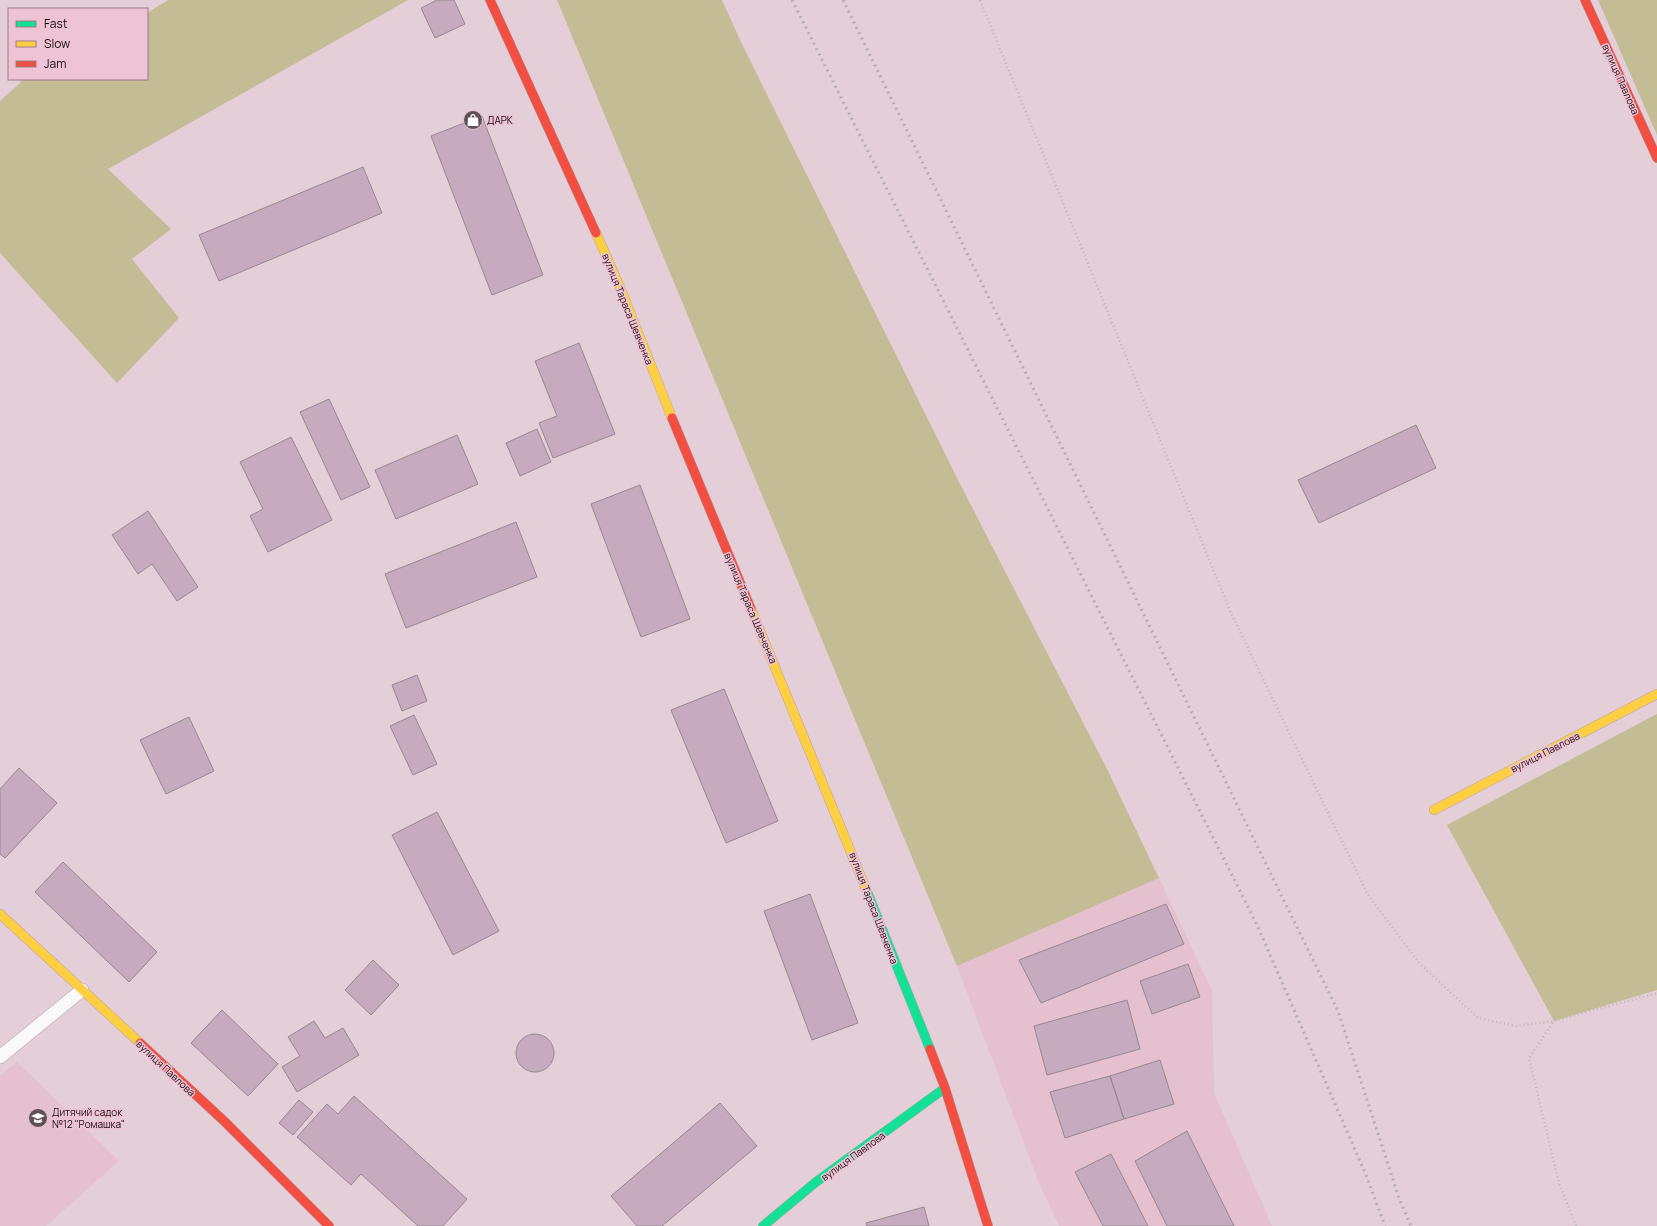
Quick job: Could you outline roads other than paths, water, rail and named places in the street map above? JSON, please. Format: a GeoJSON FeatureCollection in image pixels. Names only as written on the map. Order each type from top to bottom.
{"type":"FeatureCollection","features":[{"type":"Feature","properties":{"kind":"main road","name":"вулиця Тараса Шевченка"},"geometry":{"type":"LineString","coordinates":[[490,0],[619,284],[683,445],[845,835],[945,1088],[988,1226]]}},
{"type":"Feature","properties":{"kind":"main road","name":"вулиця Павлова"},"geometry":{"type":"LineString","coordinates":[[1586,0],[1657,158]]}},
{"type":"Feature","properties":{"kind":"main road","name":"вулиця Павлова"},"geometry":{"type":"LineString","coordinates":[[1434,810],[1657,694]]}},
{"type":"Feature","properties":{"kind":"main road","name":"вулиця Павлова"},"geometry":{"type":"LineString","coordinates":[[0,914],[224,1121],[329,1226]]}},
{"type":"Feature","properties":{"kind":"main road","name":"вулиця Павлова"},"geometry":{"type":"LineString","coordinates":[[763,1226],[816,1182],[945,1088]]}},
{"type":"Feature","properties":{"kind":"lane"},"geometry":{"type":"LineString","coordinates":[[0,1057],[82,990]]}},
{"type":"Feature","properties":{"kind":"railway"},"geometry":{"type":"LineString","coordinates":[[792,0],[1257,925],[1366,1175],[1385,1226]]}},
{"type":"Feature","properties":{"kind":"railway"},"geometry":{"type":"LineString","coordinates":[[843,0],[1338,1011],[1400,1201],[1411,1226]]}},
{"type":"Feature","properties":{"kind":"place","name":"ДАРК"},"geometry":{"type":"Point","coordinates":[473,120]}},
{"type":"Feature","properties":{"kind":"place","name":"Дитячий садок №12 \"Ромашка\""},"geometry":{"type":"Point","coordinates":[38,1118]}}]}
